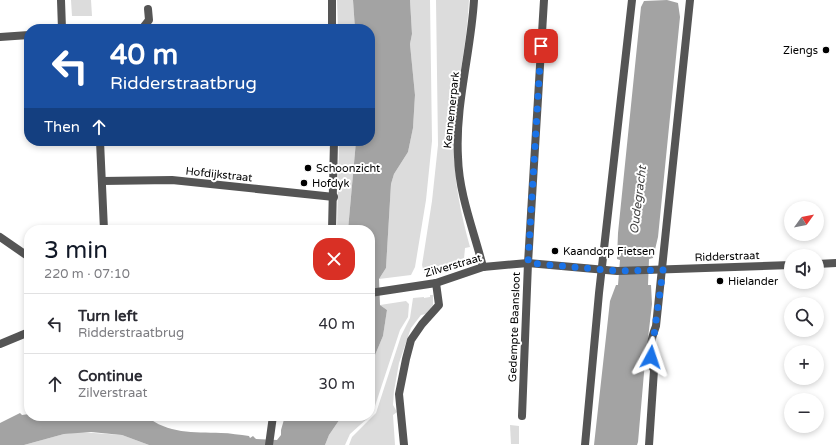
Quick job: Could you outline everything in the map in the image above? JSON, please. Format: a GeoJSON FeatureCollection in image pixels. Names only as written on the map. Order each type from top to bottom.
{"type":"FeatureCollection","features":[{"type":"Feature","properties":{"kind":"street"},"geometry":{"type":"LineString","coordinates":[[60,0],[62,24]]}},
{"type":"Feature","properties":{"kind":"street"},"geometry":{"type":"LineString","coordinates":[[332,0],[332,24]]}},
{"type":"Feature","properties":{"kind":"street","name":"Kennemerpark"},"geometry":{"type":"LineString","coordinates":[[474,0],[473,24],[459,123],[458,157],[461,187],[483,267]]}},
{"type":"Feature","properties":{"kind":"street","name":"Gedempte Baansloot"},"geometry":{"type":"LineString","coordinates":[[522,416],[528,263],[544,0]]}},
{"type":"Feature","properties":{"kind":"street"},"geometry":{"type":"LineString","coordinates":[[585,445],[602,270],[632,0]]}},
{"type":"Feature","properties":{"kind":"street"},"geometry":{"type":"LineString","coordinates":[[648,445],[654,370],[650,364],[651,350],[653,334],[656,326],[663,270],[690,0]]}},
{"type":"Feature","properties":{"kind":"street"},"geometry":{"type":"LineString","coordinates":[[145,24],[148,20],[148,9]]}},
{"type":"Feature","properties":{"kind":"street"},"geometry":{"type":"LineString","coordinates":[[0,37],[24,35]]}},
{"type":"Feature","properties":{"kind":"street"},"geometry":{"type":"LineString","coordinates":[[100,146],[104,225]]}},
{"type":"Feature","properties":{"kind":"street"},"geometry":{"type":"LineString","coordinates":[[332,225],[334,146]]}},
{"type":"Feature","properties":{"kind":"street","name":"Hofdijkstraat"},"geometry":{"type":"LineString","coordinates":[[102,181],[172,180],[334,197]]}},
{"type":"Feature","properties":{"kind":"street"},"geometry":{"type":"LineString","coordinates":[[0,237],[24,254]]}},
{"type":"Feature","properties":{"kind":"street","name":"Zilverstraat"},"geometry":{"type":"LineString","coordinates":[[375,293],[436,283],[483,267],[528,263],[617,271]]}},
{"type":"Feature","properties":{"kind":"street"},"geometry":{"type":"LineString","coordinates":[[824,264],[836,263]]}},
{"type":"Feature","properties":{"kind":"street","name":"Ridderstraat"},"geometry":{"type":"LineString","coordinates":[[617,271],[784,265]]}},
{"type":"Feature","properties":{"kind":"street"},"geometry":{"type":"LineString","coordinates":[[404,445],[400,402],[403,374],[411,340],[422,324],[440,305],[436,283]]}},
{"type":"Feature","properties":{"kind":"street"},"geometry":{"type":"LineString","coordinates":[[0,344],[24,334]]}},
{"type":"Feature","properties":{"kind":"street"},"geometry":{"type":"LineString","coordinates":[[269,445],[272,421]]}},
{"type":"Feature","properties":{"kind":"shaded area"},"geometry":{"type":"Polygon","coordinates":[[[71,0],[91,0],[92,16],[72,16],[71,0]]]}},
{"type":"Feature","properties":{"kind":"shaded area"},"geometry":{"type":"Polygon","coordinates":[[[337,0],[353,0],[355,24],[338,24],[337,0]]]}},
{"type":"Feature","properties":{"kind":"shaded area"},"geometry":{"type":"Polygon","coordinates":[[[410,0],[430,0],[432,141],[426,200],[415,267],[411,275],[379,279],[386,268],[391,184],[394,174],[408,152],[413,128],[415,95],[410,44],[412,34],[410,0]]]}},
{"type":"Feature","properties":{"kind":"shaded area"},"geometry":{"type":"Polygon","coordinates":[[[436,0],[469,0],[466,37],[454,130],[454,161],[459,198],[470,247],[465,248],[464,259],[457,265],[424,273],[422,265],[432,201],[438,145],[436,0]]]}},
{"type":"Feature","properties":{"kind":"shaded area"},"geometry":{"type":"Polygon","coordinates":[[[339,146],[356,146],[348,225],[337,225],[339,146]]]}},
{"type":"Feature","properties":{"kind":"shaded area"},"geometry":{"type":"Polygon","coordinates":[[[430,295],[433,295],[433,305],[426,314],[421,315],[411,328],[399,363],[393,405],[397,412],[393,415],[395,445],[349,445],[352,437],[368,421],[375,421],[375,414],[401,336],[410,318],[413,298],[430,297],[430,295]]]}},
{"type":"Feature","properties":{"kind":"shaded area"},"geometry":{"type":"Polygon","coordinates":[[[406,301],[409,304],[408,317],[400,330],[375,406],[375,355],[383,336],[387,310],[380,305],[406,301]]]}},
{"type":"Feature","properties":{"kind":"shaded area"},"geometry":{"type":"Polygon","coordinates":[[[339,421],[364,421],[350,434],[345,445],[325,445],[329,435],[339,421]]]}},
{"type":"Feature","properties":{"kind":"shaded area"},"geometry":{"type":"Polygon","coordinates":[[[510,425],[519,426],[519,444],[511,444],[510,425]]]}},
{"type":"Feature","properties":{"kind":"shaded area"},"geometry":{"type":"Polygon","coordinates":[[[79,432],[122,435],[149,445],[24,445],[64,434],[79,432]]]}},
{"type":"Feature","properties":{"kind":"water"},"geometry":{"type":"Polygon","coordinates":[[[353,0],[410,0],[412,34],[410,44],[415,95],[413,128],[408,152],[394,174],[391,184],[386,268],[379,279],[380,305],[387,310],[383,336],[375,355],[375,225],[348,225],[356,146],[375,146],[375,24],[355,24],[353,0]]]}},
{"type":"Feature","properties":{"kind":"water","name":"Oudegracht"},"geometry":{"type":"Polygon","coordinates":[[[667,0],[678,3],[680,17],[658,237],[653,258],[649,259],[648,285],[651,285],[652,304],[638,442],[637,445],[594,445],[610,301],[616,285],[618,285],[620,260],[617,259],[618,233],[641,7],[644,1],[667,0]]]}},
{"type":"Feature","properties":{"kind":"water"},"geometry":{"type":"Polygon","coordinates":[[[20,413],[24,415],[24,421],[153,421],[163,426],[181,431],[228,433],[249,436],[250,438],[253,436],[256,439],[277,440],[281,435],[284,421],[339,421],[329,435],[325,445],[149,445],[122,435],[91,432],[64,434],[24,445],[0,445],[0,423],[20,413]]]}},
{"type":"Feature","properties":{"kind":"place","name":"Ziengs"},"geometry":{"type":"Point","coordinates":[826,50]}},
{"type":"Feature","properties":{"kind":"place","name":"Schoonzicht"},"geometry":{"type":"Point","coordinates":[308,168]}},
{"type":"Feature","properties":{"kind":"place","name":"Hofdyk"},"geometry":{"type":"Point","coordinates":[304,183]}},
{"type":"Feature","properties":{"kind":"place","name":"Kaandorp Fietsen"},"geometry":{"type":"Point","coordinates":[555,251]}},
{"type":"Feature","properties":{"kind":"place","name":"Hielander"},"geometry":{"type":"Point","coordinates":[720,281]}},
{"type":"Feature","properties":{"kind":"route"},"geometry":{"type":"LineString","coordinates":[[541,46],[528,263],[617,271],[663,270],[651,357]]}}]}
